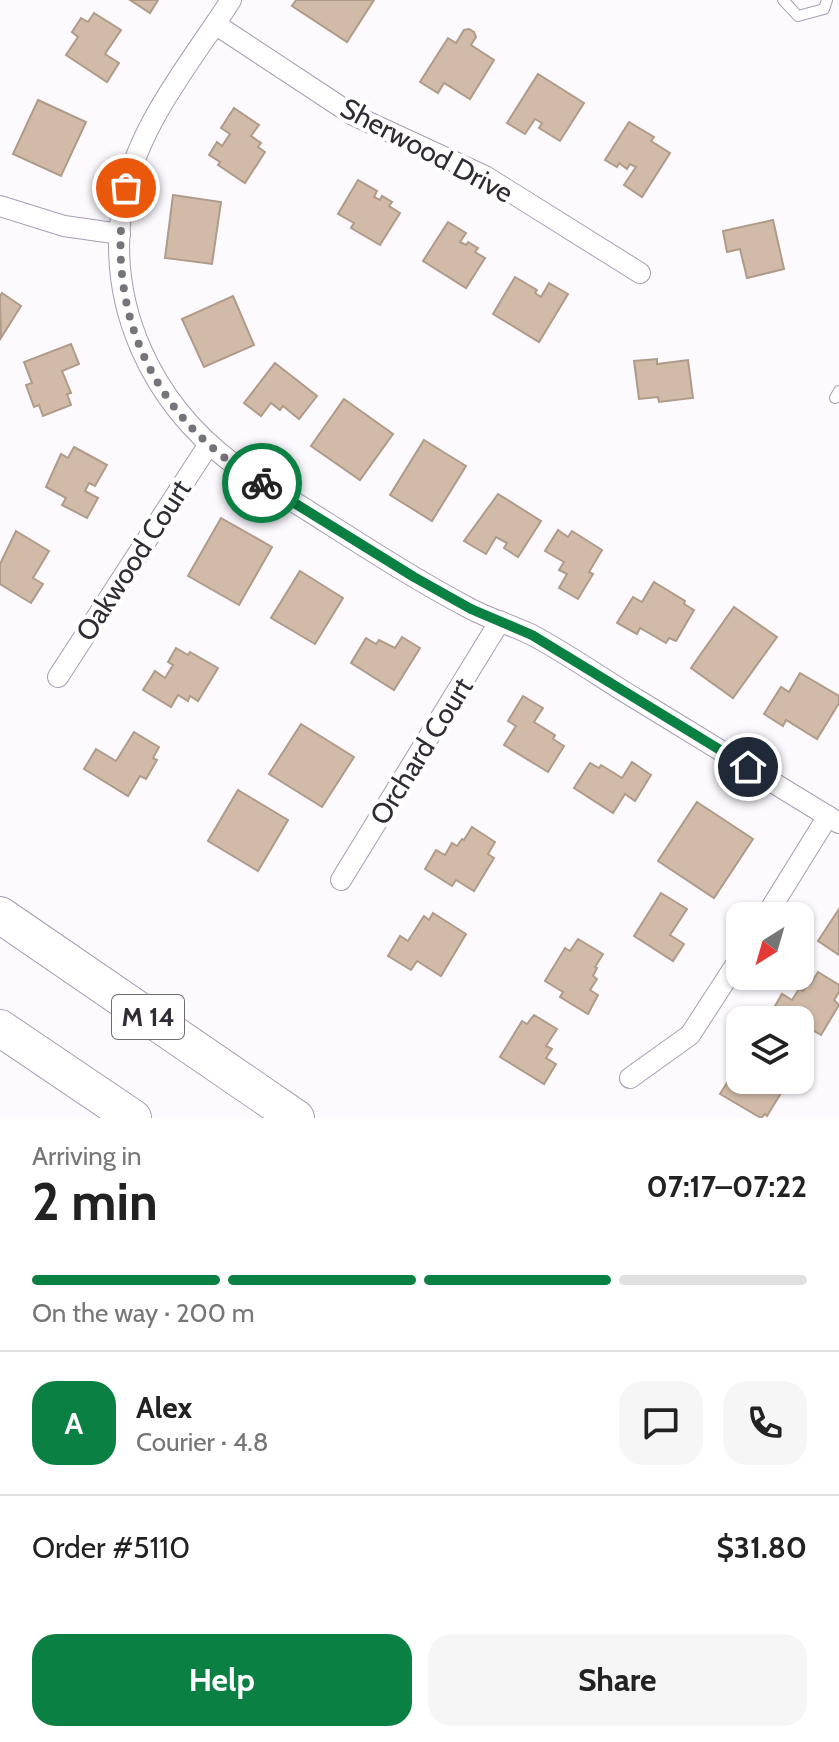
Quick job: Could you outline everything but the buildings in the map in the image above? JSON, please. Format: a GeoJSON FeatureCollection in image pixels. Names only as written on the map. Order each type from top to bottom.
{"type":"FeatureCollection","features":[{"type":"Feature","properties":{"kind":"highway","name":"M 14"},"geometry":{"type":"LineString","coordinates":[[0,915],[296,1118]]}},
{"type":"Feature","properties":{"kind":"highway"},"geometry":{"type":"LineString","coordinates":[[0,1028],[133,1118]]}},
{"type":"Feature","properties":{"kind":"street"},"geometry":{"type":"LineString","coordinates":[[231,0],[168,96],[140,146],[126,188],[120,234],[123,293],[138,346],[169,400],[209,444],[253,478],[414,577],[471,609],[532,635],[834,820],[776,902]]}},
{"type":"Feature","properties":{"kind":"street","name":"Sherwood Drive"},"geometry":{"type":"LineString","coordinates":[[215,24],[353,115],[474,170],[640,273]]}},
{"type":"Feature","properties":{"kind":"street"},"geometry":{"type":"LineString","coordinates":[[0,206],[64,226],[120,234]]}},
{"type":"Feature","properties":{"kind":"street","name":"Oakwood Court"},"geometry":{"type":"LineString","coordinates":[[58,677],[209,444]]}},
{"type":"Feature","properties":{"kind":"street","name":"Orchard Court"},"geometry":{"type":"LineString","coordinates":[[341,880],[500,621]]}},
{"type":"Feature","properties":{"kind":"street"},"geometry":{"type":"LineString","coordinates":[[630,1078],[690,1035],[726,980]]}},
{"type":"Feature","properties":{"kind":"lane"},"geometry":{"type":"LineString","coordinates":[[783,0],[798,16],[824,9],[827,0]]}},
{"type":"Feature","properties":{"kind":"way so far"},"geometry":{"type":"LineString","coordinates":[[126,188],[119,262],[123,293],[138,346],[152,374],[184,419],[227,459],[262,483]]}},
{"type":"Feature","properties":{"kind":"route"},"geometry":{"type":"LineString","coordinates":[[262,483],[414,577],[471,609],[532,635],[748,767]]}}]}
